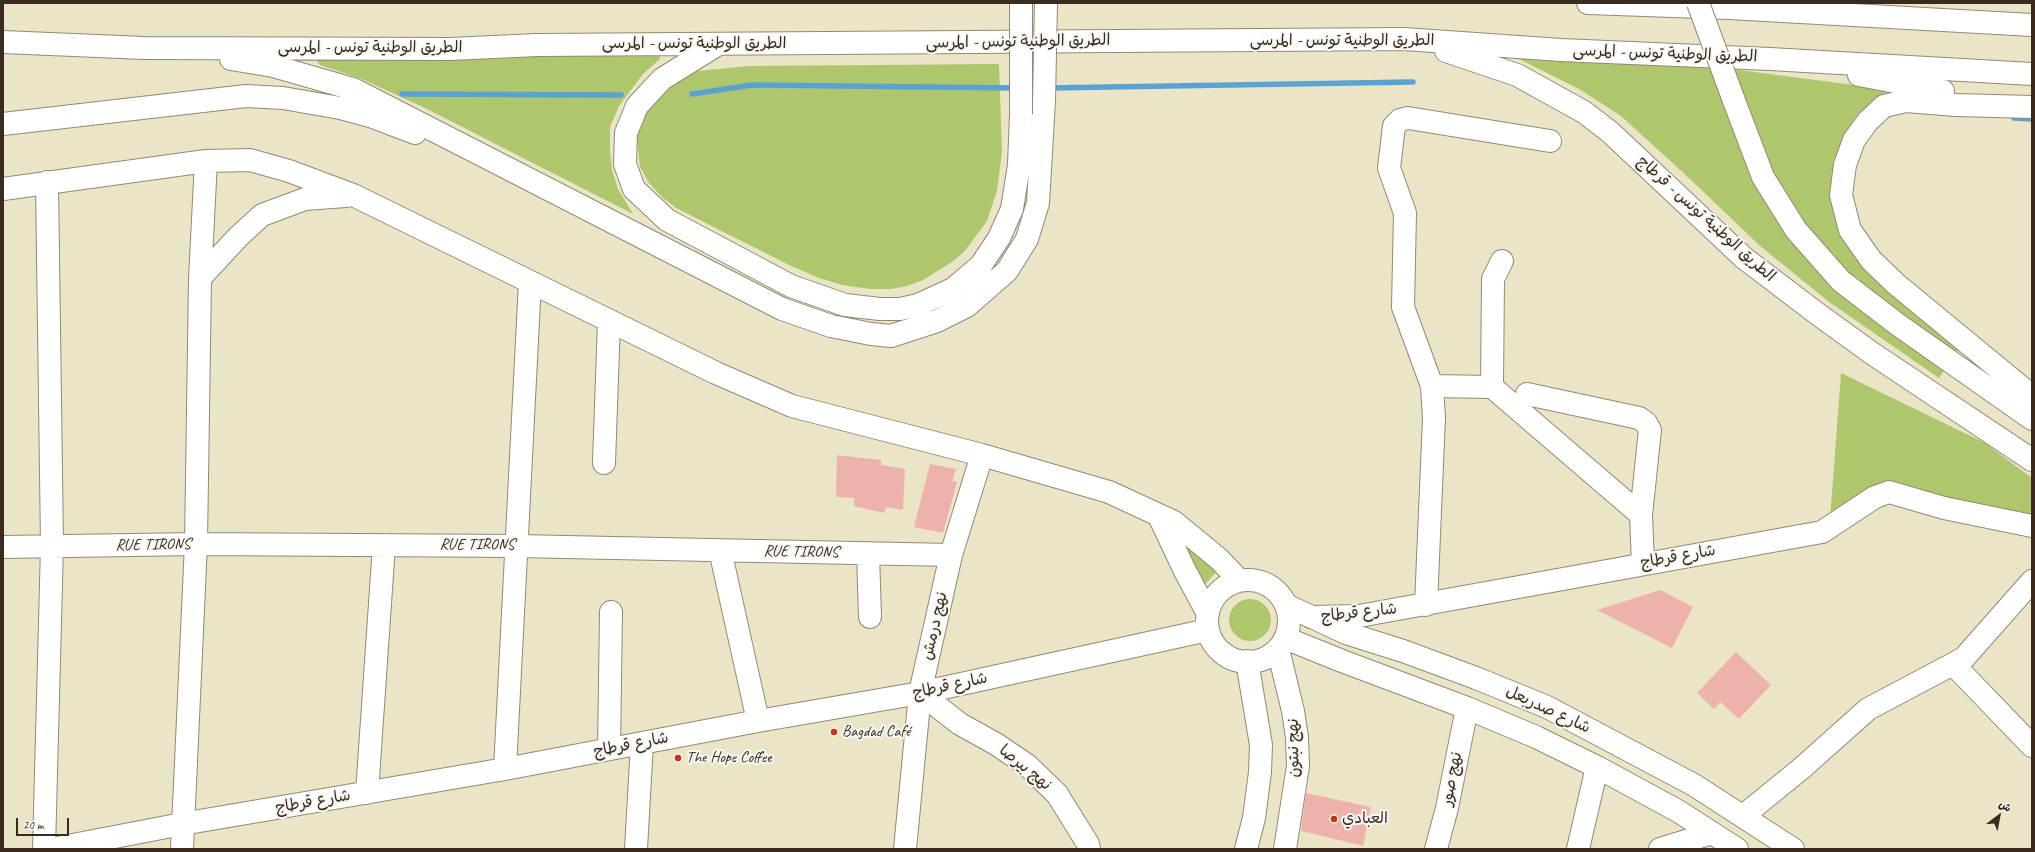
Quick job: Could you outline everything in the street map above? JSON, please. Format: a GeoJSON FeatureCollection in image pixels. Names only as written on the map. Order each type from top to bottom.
{"type":"FeatureCollection","features":[{"type":"Feature","properties":{"kind":"main road"},"geometry":{"type":"LineString","coordinates":[[717,45],[662,79],[637,106],[626,133],[625,164],[634,189],[667,220],[791,286],[844,305],[880,309],[900,309],[918,305],[953,289],[981,265],[1000,238],[1012,209],[1020,165],[1021,3]]}},
{"type":"Feature","properties":{"kind":"main road"},"geometry":{"type":"LineString","coordinates":[[144,48],[273,66],[353,89],[520,176],[782,309],[831,326],[890,336],[937,320],[967,306],[1007,271],[1027,239],[1038,203],[1044,101],[1046,3]]}},
{"type":"Feature","properties":{"kind":"main road"},"geometry":{"type":"LineString","coordinates":[[1588,3],[1729,8],[2027,25]]}},
{"type":"Feature","properties":{"kind":"main road"},"geometry":{"type":"LineString","coordinates":[[1698,3],[1763,177],[1796,230],[1841,281],[1897,324],[2032,419]]}},
{"type":"Feature","properties":{"kind":"main road"},"geometry":{"type":"LineString","coordinates":[[1916,3],[2027,25]]}},
{"type":"Feature","properties":{"kind":"main road","name":"الطريق الوطنية تونس - المرسى"},"geometry":{"type":"LineString","coordinates":[[3,42],[144,48],[450,49],[537,45],[717,45],[1404,39],[1561,50],[1770,59],[2032,74]]}},
{"type":"Feature","properties":{"kind":"main road","name":"الطريق الوطنية تونس - قرطاج"},"geometry":{"type":"LineString","coordinates":[[1404,39],[1476,60],[1517,75],[1584,112],[1610,132],[1744,258],[1819,316],[1873,354],[2032,460]]}},
{"type":"Feature","properties":{"kind":"main road"},"geometry":{"type":"LineString","coordinates":[[1770,59],[2029,107]]}},
{"type":"Feature","properties":{"kind":"main road"},"geometry":{"type":"LineString","coordinates":[[3,124],[246,96],[284,98],[340,108],[373,118],[520,176]]}},
{"type":"Feature","properties":{"kind":"main road"},"geometry":{"type":"LineString","coordinates":[[2029,107],[1956,105],[1906,101],[1884,106],[1868,121],[1854,140],[1845,166],[1841,195],[1850,230],[1871,260],[1896,284],[2032,396]]}},
{"type":"Feature","properties":{"kind":"main road"},"geometry":{"type":"LineString","coordinates":[[1426,605],[1434,418],[1432,386],[1403,307],[1406,213],[1390,168],[1394,126],[1400,120],[1408,118],[1550,141]]}},
{"type":"Feature","properties":{"kind":"main road"},"geometry":{"type":"LineString","coordinates":[[3,190],[46,182],[206,161],[250,160],[289,171],[353,195],[716,373],[792,406],[982,455],[1109,492],[1179,526],[1219,559],[1239,580]]}},
{"type":"Feature","properties":{"kind":"main road"},"geometry":{"type":"LineString","coordinates":[[182,849],[196,544],[200,278],[206,161]]}},
{"type":"Feature","properties":{"kind":"main road"},"geometry":{"type":"LineString","coordinates":[[44,849],[52,546],[46,182]]}},
{"type":"Feature","properties":{"kind":"main road"},"geometry":{"type":"LineString","coordinates":[[200,278],[238,237],[262,216],[305,199],[353,195]]}},
{"type":"Feature","properties":{"kind":"main road"},"geometry":{"type":"LineString","coordinates":[[1492,387],[1493,279],[1502,261]]}},
{"type":"Feature","properties":{"kind":"main road"},"geometry":{"type":"LineString","coordinates":[[505,769],[530,282]]}},
{"type":"Feature","properties":{"kind":"main road"},"geometry":{"type":"LineString","coordinates":[[604,463],[609,321]]}},
{"type":"Feature","properties":{"kind":"main road"},"geometry":{"type":"LineString","coordinates":[[1432,386],[1492,387],[1641,515]]}},
{"type":"Feature","properties":{"kind":"main road"},"geometry":{"type":"LineString","coordinates":[[1527,394],[1639,418],[1646,422],[1650,430],[1641,515],[1643,564]]}},
{"type":"Feature","properties":{"kind":"main road","name":"نهج درمش"},"geometry":{"type":"LineString","coordinates":[[906,849],[920,693],[951,555],[982,455]]}},
{"type":"Feature","properties":{"kind":"main road","name":"شارع قرطاج"},"geometry":{"type":"LineString","coordinates":[[1311,617],[1359,616],[1426,605],[1822,532],[1875,496],[1889,492],[1944,508],[2032,526]]}},
{"type":"Feature","properties":{"kind":"main road"},"geometry":{"type":"LineString","coordinates":[[1159,516],[1208,622],[1214,642],[1222,652],[1234,659],[1247,662],[1264,659],[1282,643],[1289,622],[1286,606],[1279,593],[1267,584],[1254,580],[1239,580],[1224,587],[1213,599],[1208,622]]}},
{"type":"Feature","properties":{"kind":"main road","name":"RUE TIRONS"},"geometry":{"type":"LineString","coordinates":[[3,547],[196,544],[517,546],[951,555]]}},
{"type":"Feature","properties":{"kind":"main road"},"geometry":{"type":"LineString","coordinates":[[367,793],[384,545]]}},
{"type":"Feature","properties":{"kind":"main road"},"geometry":{"type":"LineString","coordinates":[[720,550],[758,721]]}},
{"type":"Feature","properties":{"kind":"main road"},"geometry":{"type":"LineString","coordinates":[[868,553],[870,617]]}},
{"type":"Feature","properties":{"kind":"main road"},"geometry":{"type":"LineString","coordinates":[[1743,816],[1802,768],[1868,709],[1964,658],[2032,581]]}},
{"type":"Feature","properties":{"kind":"main road","name":"شارع صدربعل"},"geometry":{"type":"LineString","coordinates":[[1286,606],[1346,634],[1403,651],[1476,678],[1547,707],[1694,785],[1743,816],[1785,846]]}},
{"type":"Feature","properties":{"kind":"main road"},"geometry":{"type":"LineString","coordinates":[[608,749],[611,612]]}},
{"type":"Feature","properties":{"kind":"main road","name":"شارع قرطاج"},"geometry":{"type":"LineString","coordinates":[[52,849],[182,824],[505,769],[758,721],[920,693],[1208,622]]}},
{"type":"Feature","properties":{"kind":"main road","name":"شارع صدربعل"},"geometry":{"type":"LineString","coordinates":[[1282,643],[1342,661],[1466,708],[1536,737],[1597,767],[1678,811],[1737,849]]}},
{"type":"Feature","properties":{"kind":"main road","name":"نهج نبتون"},"geometry":{"type":"LineString","coordinates":[[1282,643],[1297,738],[1298,766],[1285,849]]}},
{"type":"Feature","properties":{"kind":"main road","name":"نهج نبتون"},"geometry":{"type":"LineString","coordinates":[[1246,849],[1254,818],[1260,772],[1261,745],[1247,662]]}},
{"type":"Feature","properties":{"kind":"main road"},"geometry":{"type":"LineString","coordinates":[[1953,664],[2032,746]]}},
{"type":"Feature","properties":{"kind":"main road","name":"نهج بيرصا"},"geometry":{"type":"LineString","coordinates":[[920,693],[960,724],[996,744],[1027,765],[1057,794],[1089,849]]}},
{"type":"Feature","properties":{"kind":"main road","name":"نهج صور"},"geometry":{"type":"LineString","coordinates":[[1436,849],[1447,808],[1466,708]]}},
{"type":"Feature","properties":{"kind":"main road"},"geometry":{"type":"LineString","coordinates":[[636,849],[642,743]]}},
{"type":"Feature","properties":{"kind":"main road"},"geometry":{"type":"LineString","coordinates":[[1578,849],[1597,767]]}},
{"type":"Feature","properties":{"kind":"main road"},"geometry":{"type":"LineString","coordinates":[[1660,849],[1712,833]]}},
{"type":"Feature","properties":{"kind":"green space"},"geometry":{"type":"Polygon","coordinates":[[[660,54],[660,59],[643,74],[619,106],[610,127],[612,170],[618,189],[633,214],[429,110],[362,79],[320,65],[317,61],[320,58],[660,54]]]}},
{"type":"Feature","properties":{"kind":"green space"},"geometry":{"type":"Polygon","coordinates":[[[1528,56],[1739,70],[1885,89],[1885,94],[1859,113],[1843,136],[1836,162],[1844,232],[1959,348],[1939,378],[1829,302],[1759,245],[1621,116],[1579,89],[1519,59],[1528,56]]]}},
{"type":"Feature","properties":{"kind":"green space"},"geometry":{"type":"Polygon","coordinates":[[[999,64],[1002,152],[997,191],[987,221],[965,251],[952,262],[923,280],[907,286],[891,289],[870,289],[842,285],[819,278],[789,265],[676,208],[662,197],[649,183],[640,167],[637,140],[640,124],[648,109],[670,85],[697,71],[749,66],[999,64]]]}},
{"type":"Feature","properties":{"kind":"green space"},"geometry":{"type":"Polygon","coordinates":[[[1841,373],[1985,443],[2032,478],[2032,527],[1895,492],[1830,520],[1841,373]]]}},
{"type":"Feature","properties":{"kind":"green space"},"geometry":{"type":"Polygon","coordinates":[[[1176,535],[1218,570],[1201,589],[1176,535]]]}},
{"type":"Feature","properties":{"kind":"green space"},"geometry":{"type":"Polygon","coordinates":[[[1250,599],[1265,605],[1271,620],[1265,635],[1250,641],[1235,635],[1229,620],[1235,605],[1250,599]]]}},
{"type":"Feature","properties":{"kind":"building"},"geometry":{"type":"Polygon","coordinates":[[[837,455],[881,460],[881,465],[905,469],[903,510],[886,507],[884,513],[854,506],[854,498],[836,497],[837,455]]]}},
{"type":"Feature","properties":{"kind":"building"},"geometry":{"type":"Polygon","coordinates":[[[930,464],[956,469],[952,481],[957,482],[943,533],[914,527],[930,464]]]}},
{"type":"Feature","properties":{"kind":"building"},"geometry":{"type":"Polygon","coordinates":[[[1660,590],[1693,607],[1672,648],[1597,610],[1660,590]]]}},
{"type":"Feature","properties":{"kind":"building"},"geometry":{"type":"Polygon","coordinates":[[[1736,652],[1771,685],[1739,719],[1720,702],[1714,709],[1697,693],[1736,652]]]}},
{"type":"Feature","properties":{"kind":"building","name":"العبادي"},"geometry":{"type":"Polygon","coordinates":[[[1306,793],[1371,807],[1363,846],[1301,831],[1306,793]]]}},
{"type":"Feature","properties":{"kind":"waterway"},"geometry":{"type":"LineString","coordinates":[[1048,88],[1413,82]]}},
{"type":"Feature","properties":{"kind":"waterway"},"geometry":{"type":"LineString","coordinates":[[692,94],[752,85],[1017,88]]}},
{"type":"Feature","properties":{"kind":"waterway"},"geometry":{"type":"LineString","coordinates":[[402,94],[621,95]]}},
{"type":"Feature","properties":{"kind":"waterway"},"geometry":{"type":"LineString","coordinates":[[2014,118],[2032,119]]}},
{"type":"Feature","properties":{"kind":"place","name":"Bagdad Café"},"geometry":{"type":"Point","coordinates":[834,732]}},
{"type":"Feature","properties":{"kind":"place","name":"The Hope Coffee"},"geometry":{"type":"Point","coordinates":[678,758]}},
{"type":"Feature","properties":{"kind":"place","name":"العبادي"},"geometry":{"type":"Point","coordinates":[1334,819]}}]}
